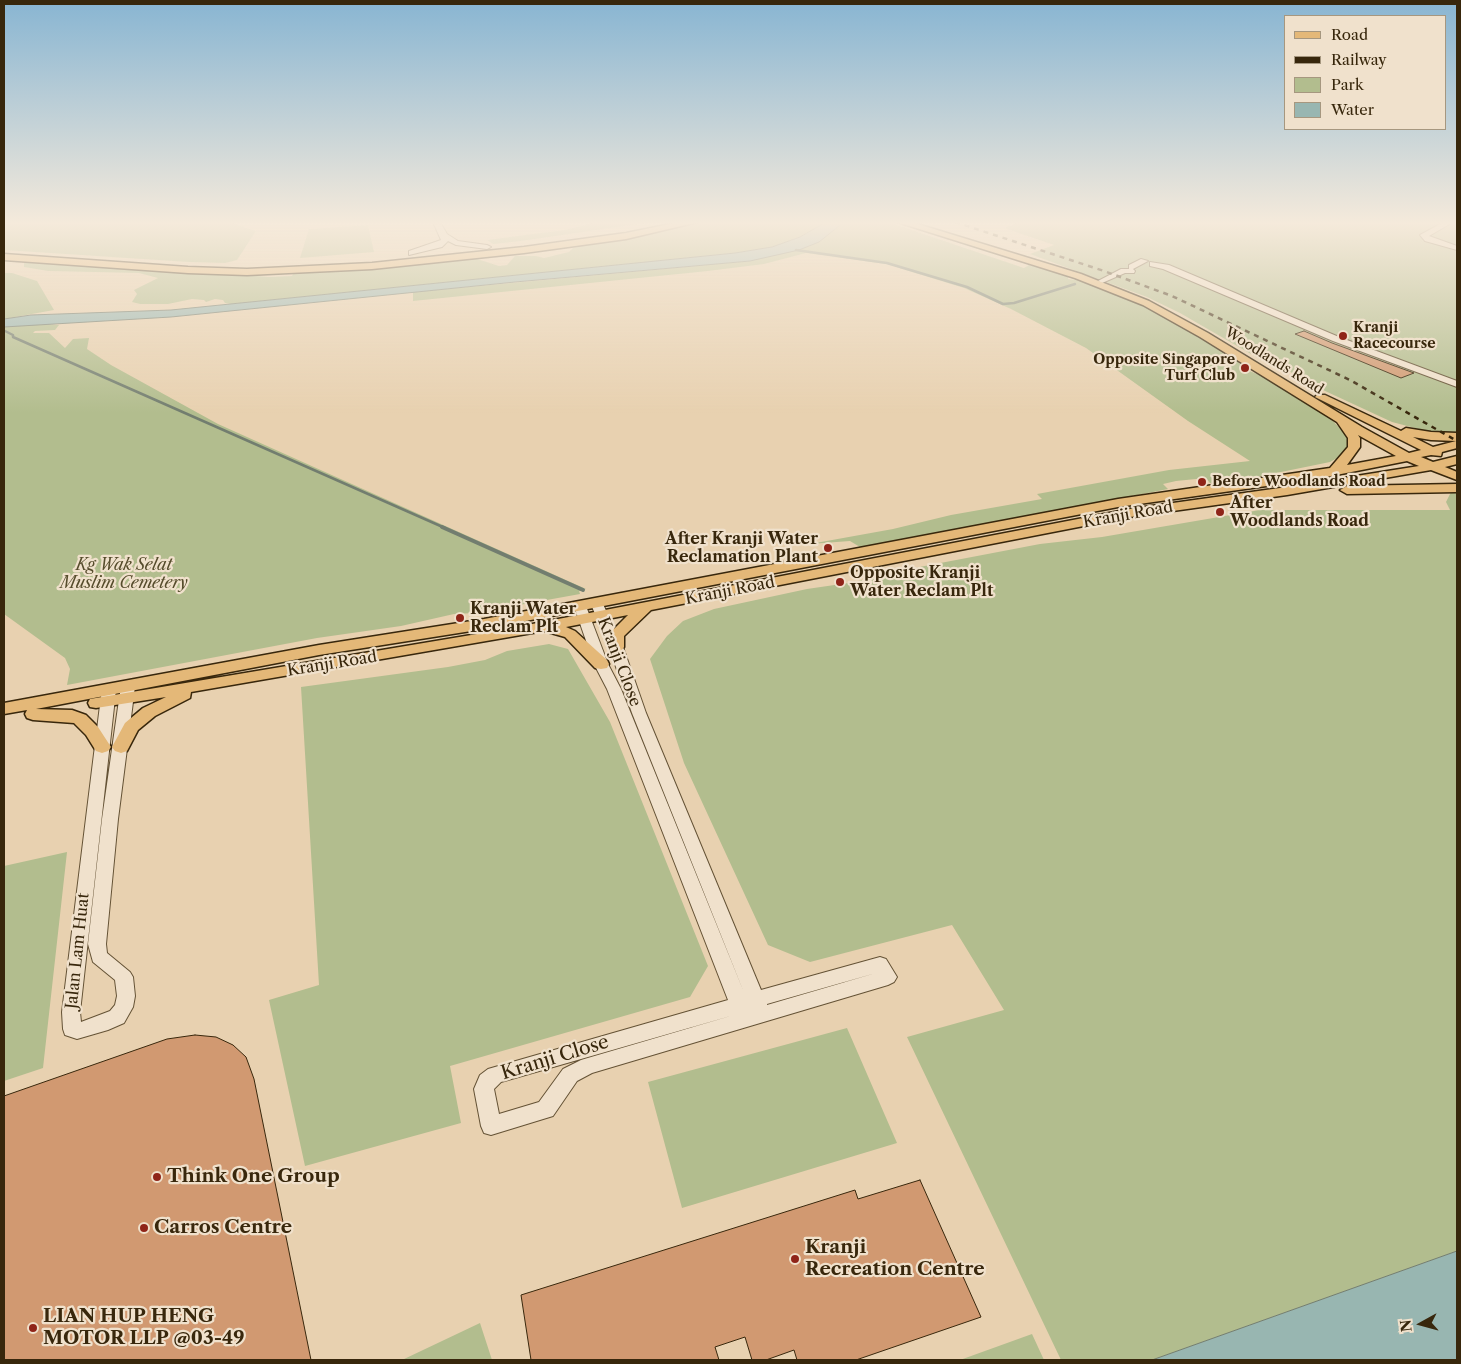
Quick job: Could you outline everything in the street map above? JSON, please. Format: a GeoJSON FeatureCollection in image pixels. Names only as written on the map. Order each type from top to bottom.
{"type":"FeatureCollection","features":[{"type":"Feature","properties":{"kind":"main road","name":"Woodlands Road"},"geometry":{"type":"LineString","coordinates":[[1102,286],[1146,303],[1204,335],[1341,421],[1408,457],[1457,476]]}},
{"type":"Feature","properties":{"kind":"main road","name":"Woodlands Road"},"geometry":{"type":"LineString","coordinates":[[1113,286],[1166,308],[1284,378],[1363,419],[1457,460]]}},
{"type":"Feature","properties":{"kind":"main road"},"geometry":{"type":"LineString","coordinates":[[1363,419],[1408,432],[1431,436],[1457,437]]}},
{"type":"Feature","properties":{"kind":"main road"},"geometry":{"type":"LineString","coordinates":[[1334,472],[1351,453],[1354,444],[1350,432],[1341,421]]}},
{"type":"Feature","properties":{"kind":"main road","name":"Kranji Road"},"geometry":{"type":"LineString","coordinates":[[127,692],[199,686],[425,634],[583,612],[1118,503],[1334,472],[1408,457],[1457,444]]}},
{"type":"Feature","properties":{"kind":"main road","name":"Kranji Road"},"geometry":{"type":"LineString","coordinates":[[599,609],[648,607],[1130,513],[1287,491],[1431,467],[1457,460]]}},
{"type":"Feature","properties":{"kind":"main road"},"geometry":{"type":"LineString","coordinates":[[1287,491],[1457,488]]}},
{"type":"Feature","properties":{"kind":"main road"},"geometry":{"type":"LineString","coordinates":[[616,647],[616,635],[624,625],[648,607]]}},
{"type":"Feature","properties":{"kind":"main road","name":"Kranji Road"},"geometry":{"type":"LineString","coordinates":[[4,708],[109,695],[323,658],[540,628],[583,612]]}},
{"type":"Feature","properties":{"kind":"main road"},"geometry":{"type":"LineString","coordinates":[[540,628],[558,629],[570,634],[586,647],[601,664]]}},
{"type":"Feature","properties":{"kind":"main road"},"geometry":{"type":"LineString","coordinates":[[121,747],[131,726],[149,712],[199,686]]}},
{"type":"Feature","properties":{"kind":"main road","name":"Kranji Road"},"geometry":{"type":"LineString","coordinates":[[4,720],[109,695]]}},
{"type":"Feature","properties":{"kind":"main road"},"geometry":{"type":"LineString","coordinates":[[33,714],[72,716],[80,719],[92,731],[102,747]]}},
{"type":"Feature","properties":{"kind":"street"},"geometry":{"type":"LineString","coordinates":[[1207,286],[1336,339],[1457,384]]}},
{"type":"Feature","properties":{"kind":"street","name":"Kranji Close"},"geometry":{"type":"LineString","coordinates":[[599,609],[616,647],[638,713],[702,865],[750,1009]]}},
{"type":"Feature","properties":{"kind":"street","name":"Kranji Close"},"geometry":{"type":"LineString","coordinates":[[583,612],[601,664],[614,689],[750,1009]]}},
{"type":"Feature","properties":{"kind":"street","name":"Jalan Lam Huat"},"geometry":{"type":"LineString","coordinates":[[109,695],[71,1012],[72,1029],[77,1031],[108,1022],[117,1017],[124,1007],[126,996],[124,977],[99,957],[96,944],[127,692]]}},
{"type":"Feature","properties":{"kind":"street","name":"Kranji Close"},"geometry":{"type":"LineString","coordinates":[[750,1009],[588,1066],[570,1075],[546,1109],[491,1126],[484,1089],[486,1081],[495,1075],[750,1009],[888,977],[880,964],[750,1009]]}},
{"type":"Feature","properties":{"kind":"green space"},"geometry":{"type":"Polygon","coordinates":[[[4,286],[40,286],[54,310],[4,319],[4,286]]]}},
{"type":"Feature","properties":{"kind":"green space"},"geometry":{"type":"Polygon","coordinates":[[[143,286],[412,286],[231,304],[225,303],[223,300],[215,299],[206,302],[204,300],[192,299],[168,304],[140,304],[132,302],[137,294],[134,290],[143,286]]]}},
{"type":"Feature","properties":{"kind":"green space"},"geometry":{"type":"Polygon","coordinates":[[[482,286],[564,286],[413,301],[413,292],[482,286]]]}},
{"type":"Feature","properties":{"kind":"green space"},"geometry":{"type":"Polygon","coordinates":[[[956,286],[1095,286],[1150,309],[1235,359],[1242,368],[1262,376],[1333,421],[1346,435],[1348,441],[1346,450],[1341,456],[1330,462],[1242,480],[1210,483],[1206,478],[1176,481],[1163,484],[1168,489],[860,547],[850,541],[810,544],[893,529],[951,515],[1042,499],[1037,494],[1169,470],[1250,461],[1188,421],[1086,348],[1011,309],[956,286]]]}},
{"type":"Feature","properties":{"kind":"green space"},"geometry":{"type":"Polygon","coordinates":[[[1116,286],[1457,286],[1457,433],[1434,433],[1392,422],[1323,390],[1276,364],[1270,365],[1180,313],[1147,297],[1116,286]]]}},
{"type":"Feature","properties":{"kind":"green space","name":"Kg Wak Selat Muslim Cemetery"},"geometry":{"type":"Polygon","coordinates":[[[45,324],[59,325],[55,330],[35,331],[33,333],[49,333],[65,348],[73,339],[89,338],[87,349],[111,365],[218,424],[586,589],[579,591],[580,594],[475,613],[454,614],[401,626],[317,638],[67,685],[70,669],[65,658],[4,614],[4,327],[45,324]]]}},
{"type":"Feature","properties":{"kind":"green space"},"geometry":{"type":"Polygon","coordinates":[[[1451,492],[1457,492],[1457,1251],[1152,1360],[1061,1360],[907,1037],[1004,1010],[952,925],[810,962],[768,945],[684,763],[650,659],[667,636],[683,621],[714,609],[807,589],[855,582],[888,573],[1040,544],[1102,537],[1260,510],[1450,510],[1446,502],[1451,492]]]}},
{"type":"Feature","properties":{"kind":"green space"},"geometry":{"type":"Polygon","coordinates":[[[549,644],[568,649],[610,722],[708,966],[690,997],[450,1066],[461,1123],[305,1166],[269,1000],[319,985],[301,687],[448,667],[485,660],[507,651],[549,644]]]}},
{"type":"Feature","properties":{"kind":"green space"},"geometry":{"type":"Polygon","coordinates":[[[67,852],[43,1068],[4,1081],[4,866],[67,852]]]}},
{"type":"Feature","properties":{"kind":"green space"},"geometry":{"type":"Polygon","coordinates":[[[847,1028],[897,1143],[682,1208],[648,1082],[847,1028]]]}},
{"type":"Feature","properties":{"kind":"green space"},"geometry":{"type":"Polygon","coordinates":[[[480,1323],[492,1360],[402,1360],[480,1323]]]}},
{"type":"Feature","properties":{"kind":"green space"},"geometry":{"type":"Polygon","coordinates":[[[1032,1334],[1044,1360],[960,1360],[1032,1334]]]}},
{"type":"Feature","properties":{"kind":"water"},"geometry":{"type":"Polygon","coordinates":[[[412,286],[479,286],[171,317],[4,327],[4,319],[31,315],[171,310],[412,286]]]}},
{"type":"Feature","properties":{"kind":"water"},"geometry":{"type":"Polygon","coordinates":[[[1457,1251],[1457,1360],[1152,1360],[1457,1251]]]}},
{"type":"Feature","properties":{"kind":"building"},"geometry":{"type":"Polygon","coordinates":[[[1304,331],[1414,373],[1401,378],[1295,334],[1304,331]]]}},
{"type":"Feature","properties":{"kind":"building","name":"Carros Centre"},"geometry":{"type":"Polygon","coordinates":[[[195,1035],[216,1037],[233,1045],[246,1057],[254,1079],[311,1360],[4,1360],[4,1096],[167,1039],[195,1035]]]}},
{"type":"Feature","properties":{"kind":"building","name":"Kranji Recreation Centre"},"geometry":{"type":"Polygon","coordinates":[[[920,1180],[981,1317],[856,1360],[797,1360],[794,1350],[766,1360],[752,1360],[745,1337],[715,1347],[719,1360],[531,1360],[521,1295],[855,1190],[858,1199],[920,1180]]]}},
{"type":"Feature","properties":{"kind":"waterway"},"geometry":{"type":"LineString","coordinates":[[963,286],[1003,304],[1014,303],[1070,286]]}},
{"type":"Feature","properties":{"kind":"waterway"},"geometry":{"type":"LineString","coordinates":[[5,331],[13,335],[13,337],[445,528]]}},
{"type":"Feature","properties":{"kind":"waterway"},"geometry":{"type":"LineString","coordinates":[[442,527],[583,590]]}},
{"type":"Feature","properties":{"kind":"railway"},"geometry":{"type":"LineString","coordinates":[[1144,286],[1172,296],[1350,380],[1457,441]]}},
{"type":"Feature","properties":{"kind":"place","name":"Kranji Racecourse"},"geometry":{"type":"Point","coordinates":[1343,336]}},
{"type":"Feature","properties":{"kind":"place","name":"Opposite Singapore Turf Club"},"geometry":{"type":"Point","coordinates":[1245,368]}},
{"type":"Feature","properties":{"kind":"place","name":"Before Woodlands Road"},"geometry":{"type":"Point","coordinates":[1202,482]}},
{"type":"Feature","properties":{"kind":"place","name":"After Woodlands Road"},"geometry":{"type":"Point","coordinates":[1220,512]}},
{"type":"Feature","properties":{"kind":"place","name":"After Kranji Water Reclamation Plant"},"geometry":{"type":"Point","coordinates":[828,548]}},
{"type":"Feature","properties":{"kind":"place","name":"Opposite Kranji Water Reclam Plt"},"geometry":{"type":"Point","coordinates":[840,582]}},
{"type":"Feature","properties":{"kind":"place","name":"Kranji Water Reclam Plt"},"geometry":{"type":"Point","coordinates":[460,618]}},
{"type":"Feature","properties":{"kind":"place","name":"Think One Group"},"geometry":{"type":"Point","coordinates":[157,1177]}},
{"type":"Feature","properties":{"kind":"place","name":"Carros Centre"},"geometry":{"type":"Point","coordinates":[144,1228]}},
{"type":"Feature","properties":{"kind":"place","name":"Kranji Recreation Centre"},"geometry":{"type":"Point","coordinates":[795,1259]}},
{"type":"Feature","properties":{"kind":"place","name":"LIAN HUP HENG MOTOR LLP @03-49"},"geometry":{"type":"Point","coordinates":[33,1328]}}]}
